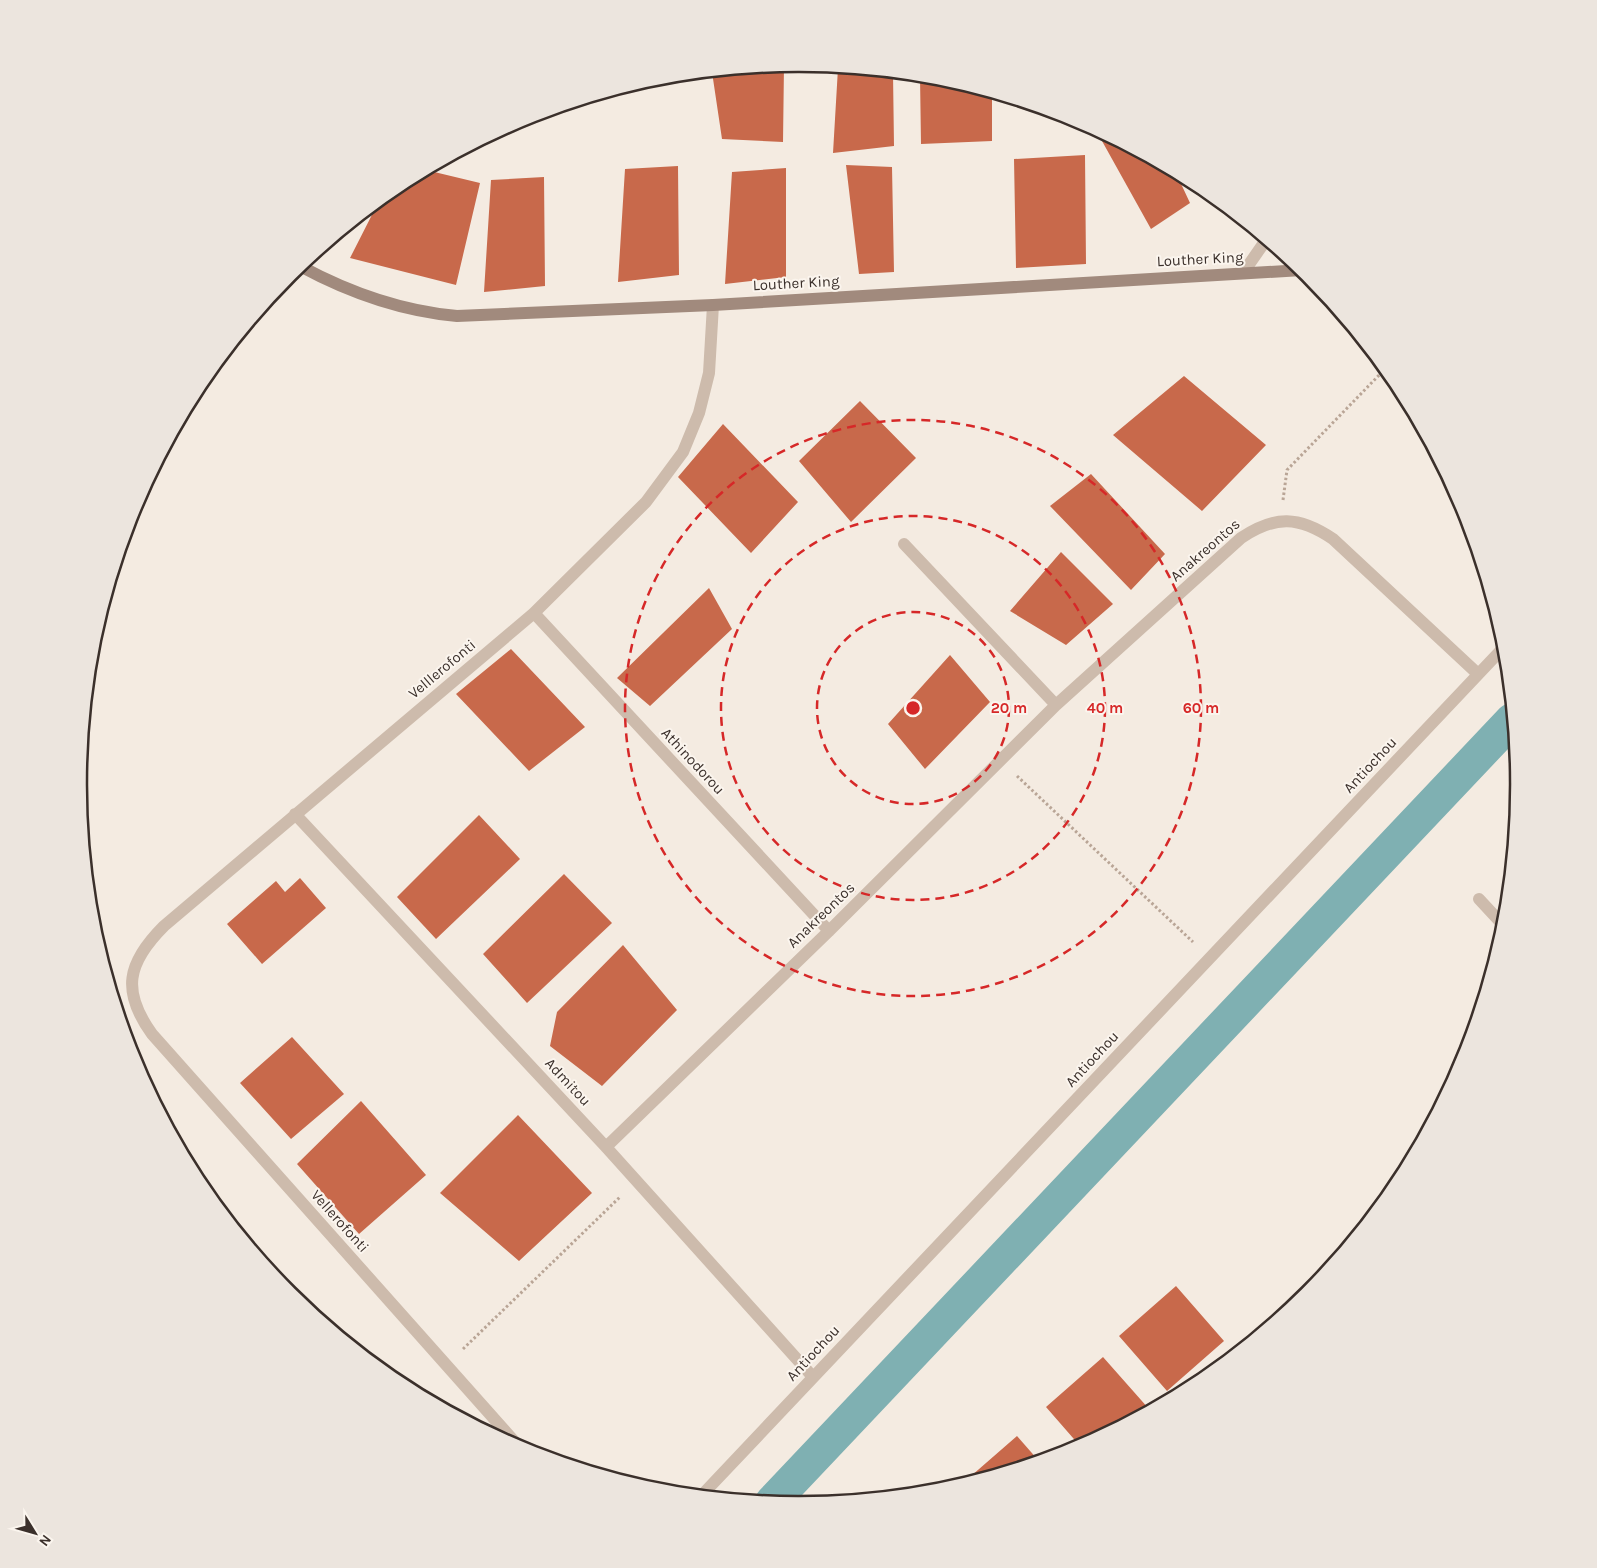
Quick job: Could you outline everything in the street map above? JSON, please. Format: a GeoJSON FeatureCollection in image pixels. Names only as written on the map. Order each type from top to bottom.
{"type":"FeatureCollection","features":[{"type":"Feature","properties":{"kind":"street"},"geometry":{"type":"LineString","coordinates":[[1243,273],[1263,245]]}},
{"type":"Feature","properties":{"kind":"street","name":"Louther King"},"geometry":{"type":"LineString","coordinates":[[307,269],[358,294],[409,310],[457,316],[713,305],[1291,271]]}},
{"type":"Feature","properties":{"kind":"street","name":"Velllerofonti"},"geometry":{"type":"LineString","coordinates":[[138,1014],[134,1001],[132,975],[141,951],[164,926],[534,613],[646,502],[683,452],[699,412],[705,392],[713,305]]}},
{"type":"Feature","properties":{"kind":"street","name":"Anakreontos"},"geometry":{"type":"LineString","coordinates":[[606,1147],[829,931],[1056,705],[1241,538],[1267,523],[1281,521],[1306,524],[1333,539],[1478,674]]}},
{"type":"Feature","properties":{"kind":"street"},"geometry":{"type":"LineString","coordinates":[[904,544],[1056,705]]}},
{"type":"Feature","properties":{"kind":"street","name":"Athinodorou"},"geometry":{"type":"LineString","coordinates":[[534,613],[829,931]]}},
{"type":"Feature","properties":{"kind":"street","name":"Antiochou"},"geometry":{"type":"LineString","coordinates":[[707,1489],[1498,654]]}},
{"type":"Feature","properties":{"kind":"street","name":"Admitou"},"geometry":{"type":"LineString","coordinates":[[295,814],[606,1147],[813,1377]]}},
{"type":"Feature","properties":{"kind":"street"},"geometry":{"type":"LineString","coordinates":[[1479,899],[1497,918]]}},
{"type":"Feature","properties":{"kind":"street","name":"Vellerofonti"},"geometry":{"type":"LineString","coordinates":[[138,1014],[152,1034],[506,1432]]}},
{"type":"Feature","properties":{"kind":"path"},"geometry":{"type":"LineString","coordinates":[[1281,521],[1287,470],[1380,374]]}},
{"type":"Feature","properties":{"kind":"path"},"geometry":{"type":"LineString","coordinates":[[1000,760],[1210,958]]}},
{"type":"Feature","properties":{"kind":"path"},"geometry":{"type":"LineString","coordinates":[[447,1365],[636,1181]]}},
{"type":"Feature","properties":{"kind":"building"},"geometry":{"type":"Polygon","coordinates":[[[784,73],[783,142],[722,139],[713,78],[784,73]]]}},
{"type":"Feature","properties":{"kind":"building"},"geometry":{"type":"Polygon","coordinates":[[[838,74],[893,79],[894,146],[833,153],[838,74]]]}},
{"type":"Feature","properties":{"kind":"building"},"geometry":{"type":"Polygon","coordinates":[[[920,83],[992,100],[992,141],[921,144],[920,83]]]}},
{"type":"Feature","properties":{"kind":"building"},"geometry":{"type":"Polygon","coordinates":[[[1102,141],[1181,184],[1190,203],[1151,229],[1102,141]]]}},
{"type":"Feature","properties":{"kind":"building"},"geometry":{"type":"Polygon","coordinates":[[[1085,155],[1086,264],[1016,268],[1014,159],[1085,155]]]}},
{"type":"Feature","properties":{"kind":"building"},"geometry":{"type":"Polygon","coordinates":[[[846,165],[892,167],[894,272],[859,274],[846,165]]]}},
{"type":"Feature","properties":{"kind":"building"},"geometry":{"type":"Polygon","coordinates":[[[678,166],[679,275],[618,282],[625,169],[678,166]]]}},
{"type":"Feature","properties":{"kind":"building"},"geometry":{"type":"Polygon","coordinates":[[[786,168],[786,277],[725,284],[732,172],[786,168]]]}},
{"type":"Feature","properties":{"kind":"building"},"geometry":{"type":"Polygon","coordinates":[[[436,172],[480,183],[456,285],[350,258],[372,215],[403,192],[436,172]]]}},
{"type":"Feature","properties":{"kind":"building"},"geometry":{"type":"Polygon","coordinates":[[[544,177],[545,286],[484,292],[491,180],[544,177]]]}},
{"type":"Feature","properties":{"kind":"building"},"geometry":{"type":"Polygon","coordinates":[[[1184,376],[1266,445],[1202,511],[1113,435],[1184,376]]]}},
{"type":"Feature","properties":{"kind":"building"},"geometry":{"type":"Polygon","coordinates":[[[860,401],[916,458],[851,522],[799,461],[860,401]]]}},
{"type":"Feature","properties":{"kind":"building"},"geometry":{"type":"Polygon","coordinates":[[[723,424],[798,502],[751,553],[678,477],[723,424]]]}},
{"type":"Feature","properties":{"kind":"building"},"geometry":{"type":"Polygon","coordinates":[[[1091,474],[1165,554],[1131,590],[1050,506],[1091,474]]]}},
{"type":"Feature","properties":{"kind":"building"},"geometry":{"type":"Polygon","coordinates":[[[1061,552],[1113,604],[1066,645],[1010,611],[1061,552]]]}},
{"type":"Feature","properties":{"kind":"building"},"geometry":{"type":"Polygon","coordinates":[[[709,588],[732,629],[650,706],[617,678],[709,588]]]}},
{"type":"Feature","properties":{"kind":"building"},"geometry":{"type":"Polygon","coordinates":[[[511,649],[585,727],[529,771],[456,694],[511,649]]]}},
{"type":"Feature","properties":{"kind":"building"},"geometry":{"type":"Polygon","coordinates":[[[950,655],[990,702],[925,769],[888,724],[950,655]]]}},
{"type":"Feature","properties":{"kind":"building"},"geometry":{"type":"Polygon","coordinates":[[[479,815],[520,859],[436,939],[397,897],[479,815]]]}},
{"type":"Feature","properties":{"kind":"building"},"geometry":{"type":"Polygon","coordinates":[[[564,874],[612,923],[527,1003],[483,954],[564,874]]]}},
{"type":"Feature","properties":{"kind":"building"},"geometry":{"type":"Polygon","coordinates":[[[300,878],[326,908],[262,964],[227,924],[276,881],[285,892],[300,878]]]}},
{"type":"Feature","properties":{"kind":"building"},"geometry":{"type":"Polygon","coordinates":[[[623,945],[677,1010],[602,1086],[550,1046],[557,1012],[623,945]]]}},
{"type":"Feature","properties":{"kind":"building"},"geometry":{"type":"Polygon","coordinates":[[[292,1037],[344,1094],[291,1139],[240,1083],[292,1037]]]}},
{"type":"Feature","properties":{"kind":"building"},"geometry":{"type":"Polygon","coordinates":[[[361,1101],[426,1175],[359,1234],[297,1164],[361,1101]]]}},
{"type":"Feature","properties":{"kind":"building"},"geometry":{"type":"Polygon","coordinates":[[[518,1115],[592,1193],[519,1261],[440,1193],[518,1115]]]}},
{"type":"Feature","properties":{"kind":"building"},"geometry":{"type":"Polygon","coordinates":[[[1176,1286],[1224,1341],[1167,1391],[1119,1336],[1176,1286]]]}},
{"type":"Feature","properties":{"kind":"building"},"geometry":{"type":"Polygon","coordinates":[[[1103,1357],[1145,1405],[1074,1439],[1046,1407],[1103,1357]]]}},
{"type":"Feature","properties":{"kind":"building"},"geometry":{"type":"Polygon","coordinates":[[[1017,1436],[1034,1455],[1027,1458],[974,1473],[1017,1436]]]}},
{"type":"Feature","properties":{"kind":"waterway"},"geometry":{"type":"LineString","coordinates":[[778,1495],[1507,725]]}}]}
